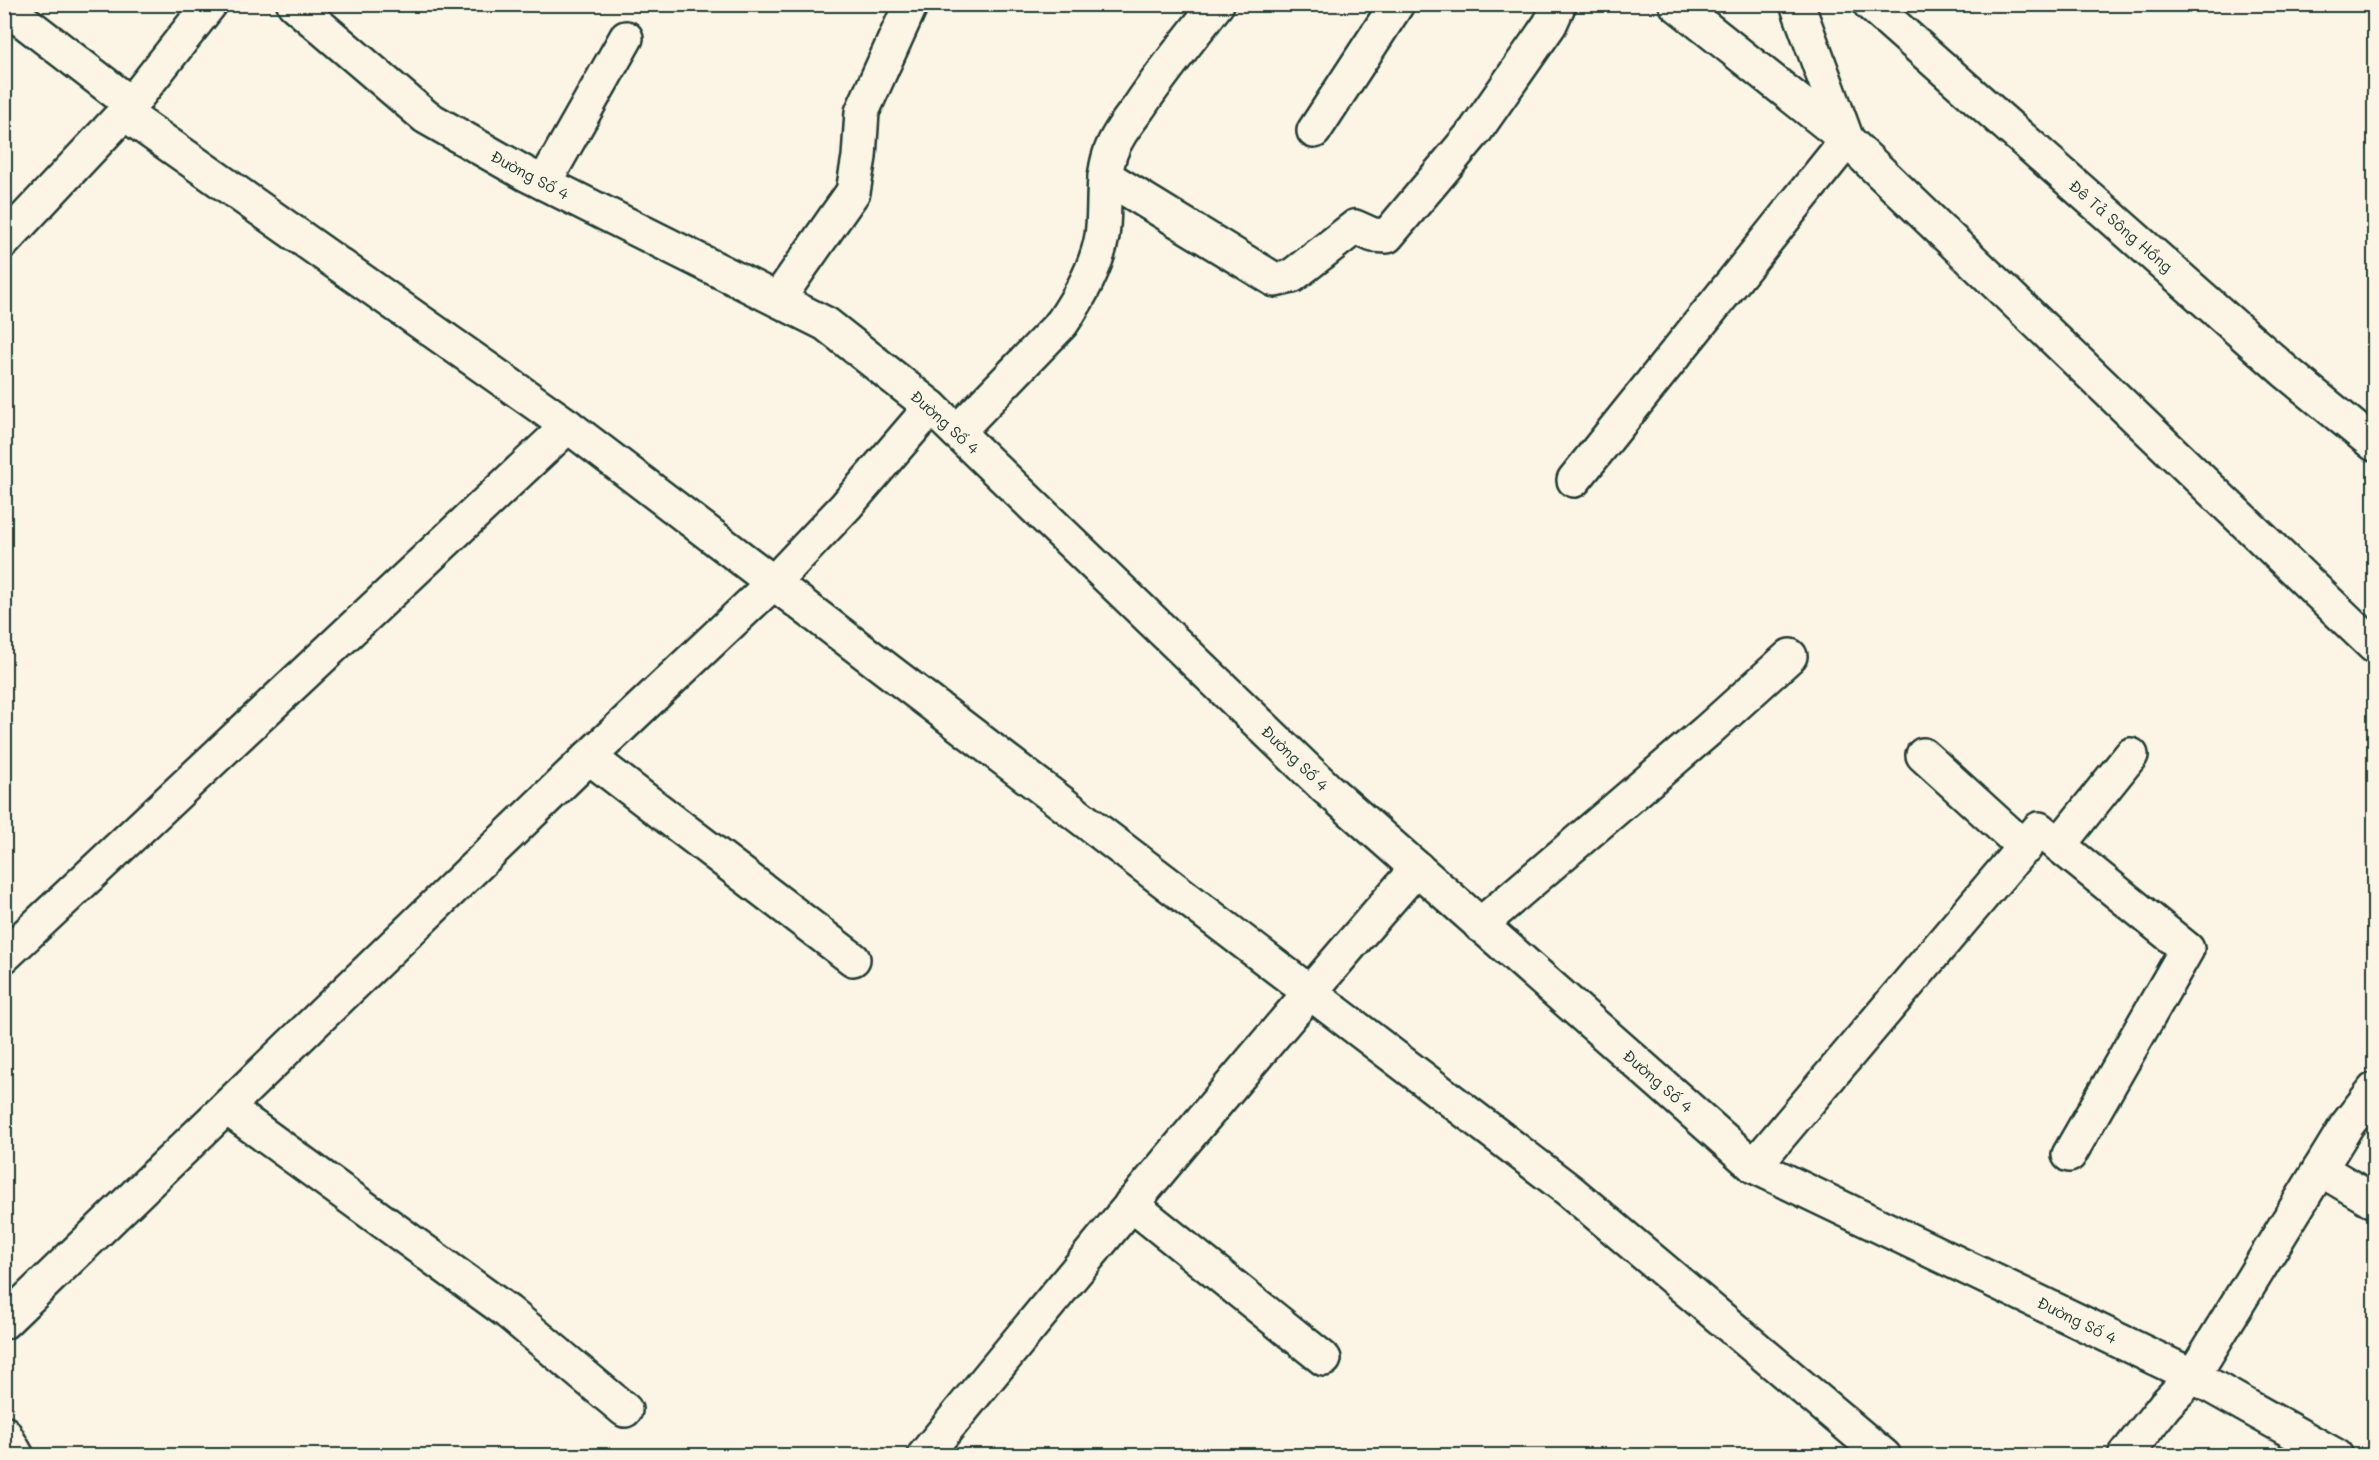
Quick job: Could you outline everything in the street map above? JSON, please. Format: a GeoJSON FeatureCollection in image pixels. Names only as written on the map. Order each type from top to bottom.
{"type":"FeatureCollection","features":[{"type":"Feature","properties":{"kind":"street"},"geometry":{"type":"LineString","coordinates":[[4,241],[128,109],[210,4]]}},
{"type":"Feature","properties":{"kind":"street","name":"Đường Số 4"},"geometry":{"type":"LineString","coordinates":[[294,4],[426,117],[544,183],[826,324],[931,407],[1326,788],[1754,1166],[2193,1376],[2336,1455]]}},
{"type":"Feature","properties":{"kind":"street"},"geometry":{"type":"LineString","coordinates":[[778,299],[853,192],[859,156],[862,112],[911,4]]}},
{"type":"Feature","properties":{"kind":"street"},"geometry":{"type":"LineString","coordinates":[[957,432],[1062,323],[1075,304],[1092,268],[1102,237],[1105,176],[1110,153],[1118,136],[1159,77],[1217,4]]}},
{"type":"Feature","properties":{"kind":"street"},"geometry":{"type":"LineString","coordinates":[[1314,131],[1398,4]]}},
{"type":"Feature","properties":{"kind":"street"},"geometry":{"type":"LineString","coordinates":[[1676,4],[1847,140],[2374,646]]}},
{"type":"Feature","properties":{"kind":"street"},"geometry":{"type":"LineString","coordinates":[[1797,4],[1847,140]]}},
{"type":"Feature","properties":{"kind":"street","name":"Đê Tả Sông Hồng"},"geometry":{"type":"LineString","coordinates":[[1870,4],[2285,371],[2373,444]]}},
{"type":"Feature","properties":{"kind":"street"},"geometry":{"type":"LineString","coordinates":[[4,6],[128,109],[568,426],[1570,1191],[1884,1455]]}},
{"type":"Feature","properties":{"kind":"street"},"geometry":{"type":"LineString","coordinates":[[1105,176],[1275,280],[1292,276],[1355,227],[1373,235],[1387,236],[1476,130],[1545,11]]}},
{"type":"Feature","properties":{"kind":"street"},"geometry":{"type":"LineString","coordinates":[[544,183],[626,38]]}},
{"type":"Feature","properties":{"kind":"street"},"geometry":{"type":"LineString","coordinates":[[1574,480],[1847,140]]}},
{"type":"Feature","properties":{"kind":"street"},"geometry":{"type":"LineString","coordinates":[[4,1322],[589,757],[773,583],[846,506],[931,407]]}},
{"type":"Feature","properties":{"kind":"street"},"geometry":{"type":"LineString","coordinates":[[4,956],[568,426]]}},
{"type":"Feature","properties":{"kind":"street"},"geometry":{"type":"LineString","coordinates":[[1480,925],[1707,731],[1790,656]]}},
{"type":"Feature","properties":{"kind":"street"},"geometry":{"type":"LineString","coordinates":[[1923,755],[2025,848]]}},
{"type":"Feature","properties":{"kind":"street"},"geometry":{"type":"LineString","coordinates":[[2059,846],[2131,755]]}},
{"type":"Feature","properties":{"kind":"street"},"geometry":{"type":"LineString","coordinates":[[589,757],[853,959]]}},
{"type":"Feature","properties":{"kind":"street"},"geometry":{"type":"LineString","coordinates":[[1754,1166],[2039,829],[2187,949],[2068,1155]]}},
{"type":"Feature","properties":{"kind":"street"},"geometry":{"type":"LineString","coordinates":[[924,1455],[1309,992],[1417,868]]}},
{"type":"Feature","properties":{"kind":"street"},"geometry":{"type":"LineString","coordinates":[[2125,1455],[2165,1405],[2193,1376],[2347,1125],[2374,1090]]}},
{"type":"Feature","properties":{"kind":"street"},"geometry":{"type":"LineString","coordinates":[[227,1108],[508,1312],[625,1410]]}},
{"type":"Feature","properties":{"kind":"street"},"geometry":{"type":"LineString","coordinates":[[2320,1169],[2374,1201]]}},
{"type":"Feature","properties":{"kind":"street"},"geometry":{"type":"LineString","coordinates":[[1131,1204],[1324,1359]]}},
{"type":"Feature","properties":{"kind":"street"},"geometry":{"type":"LineString","coordinates":[[4,1433],[17,1455]]}}]}
